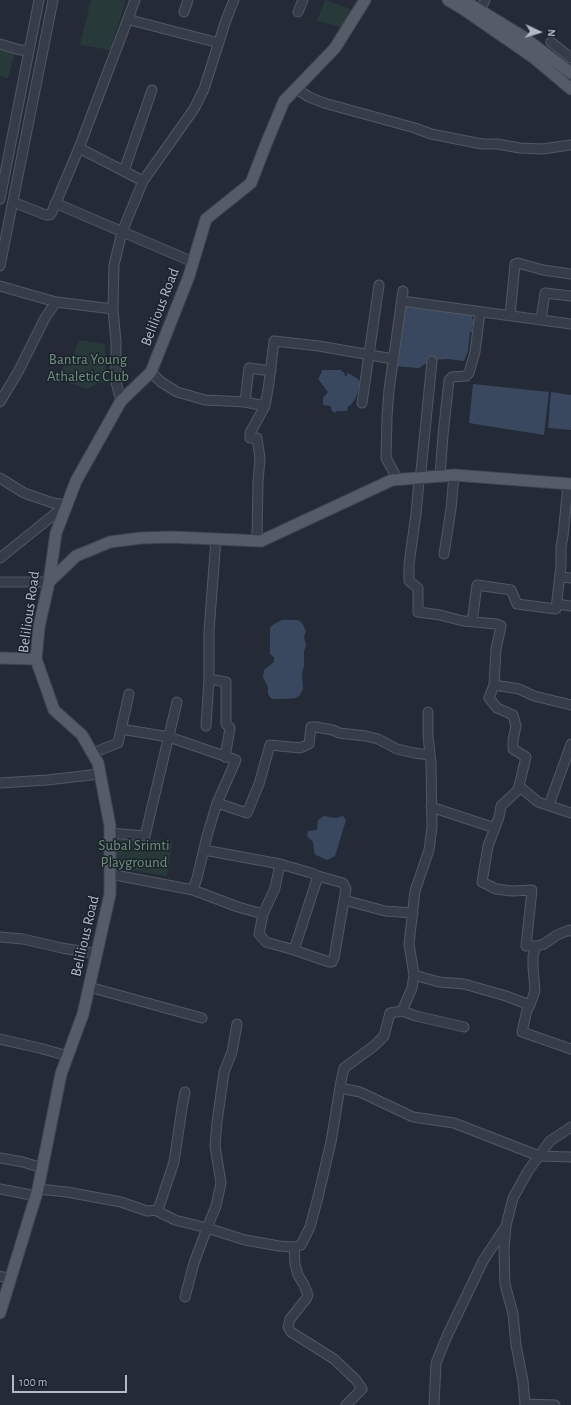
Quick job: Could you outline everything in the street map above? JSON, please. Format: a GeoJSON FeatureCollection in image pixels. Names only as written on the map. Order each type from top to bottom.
{"type":"FeatureCollection","features":[{"type":"Feature","properties":{"kind":"main road","name":"Belilious Road"},"geometry":{"type":"LineString","coordinates":[[0,1313],[5,1278],[37,1193],[61,1074],[83,1014],[110,894],[110,826],[98,763],[82,735],[54,710],[36,659],[39,627],[49,582],[56,533],[76,481],[121,401],[151,372],[194,262],[206,219],[251,183],[284,101],[335,48],[365,0]]}},
{"type":"Feature","properties":{"kind":"main road"},"geometry":{"type":"LineString","coordinates":[[448,0],[534,58],[571,89]]}},
{"type":"Feature","properties":{"kind":"main road"},"geometry":{"type":"LineString","coordinates":[[463,0],[522,36],[571,74]]}},
{"type":"Feature","properties":{"kind":"main road"},"geometry":{"type":"LineString","coordinates":[[49,582],[76,556],[110,542],[141,538],[261,541],[392,480],[454,475],[570,484]]}},
{"type":"Feature","properties":{"kind":"main road"},"geometry":{"type":"LineString","coordinates":[[0,658],[36,659]]}},
{"type":"Feature","properties":{"kind":"street"},"geometry":{"type":"LineString","coordinates":[[0,199],[1,187],[39,0]]}},
{"type":"Feature","properties":{"kind":"street"},"geometry":{"type":"LineString","coordinates":[[0,266],[53,0]]}},
{"type":"Feature","properties":{"kind":"street"},"geometry":{"type":"LineString","coordinates":[[13,202],[46,215],[50,215],[79,148],[135,0]]}},
{"type":"Feature","properties":{"kind":"street"},"geometry":{"type":"LineString","coordinates":[[184,12],[188,0]]}},
{"type":"Feature","properties":{"kind":"street"},"geometry":{"type":"LineString","coordinates":[[121,401],[116,382],[116,342],[112,310],[114,265],[122,232],[143,181],[194,109],[204,89],[234,0]]}},
{"type":"Feature","properties":{"kind":"street"},"geometry":{"type":"LineString","coordinates":[[298,12],[303,0]]}},
{"type":"Feature","properties":{"kind":"street"},"geometry":{"type":"LineString","coordinates":[[480,11],[485,0]]}},
{"type":"Feature","properties":{"kind":"street"},"geometry":{"type":"LineString","coordinates":[[128,18],[219,43]]}},
{"type":"Feature","properties":{"kind":"street"},"geometry":{"type":"LineString","coordinates":[[551,42],[571,58]]}},
{"type":"Feature","properties":{"kind":"street"},"geometry":{"type":"LineString","coordinates":[[0,44],[20,50],[29,50]]}},
{"type":"Feature","properties":{"kind":"street"},"geometry":{"type":"LineString","coordinates":[[295,88],[324,103],[415,128],[431,134],[482,144],[497,144],[520,148],[542,149],[571,145]]}},
{"type":"Feature","properties":{"kind":"street"},"geometry":{"type":"LineString","coordinates":[[124,171],[152,90]]}},
{"type":"Feature","properties":{"kind":"street"},"geometry":{"type":"LineString","coordinates":[[21,92],[34,94]]}},
{"type":"Feature","properties":{"kind":"street"},"geometry":{"type":"LineString","coordinates":[[79,148],[143,181]]}},
{"type":"Feature","properties":{"kind":"street"},"geometry":{"type":"LineString","coordinates":[[55,203],[194,262]]}},
{"type":"Feature","properties":{"kind":"street"},"geometry":{"type":"LineString","coordinates":[[510,316],[515,264],[518,263],[543,270],[571,274]]}},
{"type":"Feature","properties":{"kind":"street"},"geometry":{"type":"LineString","coordinates":[[362,403],[379,285]]}},
{"type":"Feature","properties":{"kind":"street"},"geometry":{"type":"LineString","coordinates":[[0,286],[56,302],[112,310]]}},
{"type":"Feature","properties":{"kind":"street"},"geometry":{"type":"LineString","coordinates":[[398,480],[386,458],[387,417],[393,359],[403,291]]}},
{"type":"Feature","properties":{"kind":"street"},"geometry":{"type":"LineString","coordinates":[[541,320],[545,293],[571,296]]}},
{"type":"Feature","properties":{"kind":"street"},"geometry":{"type":"LineString","coordinates":[[402,301],[571,324]]}},
{"type":"Feature","properties":{"kind":"street"},"geometry":{"type":"LineString","coordinates":[[0,402],[18,372],[45,318],[56,302]]}},
{"type":"Feature","properties":{"kind":"street"},"geometry":{"type":"LineString","coordinates":[[440,476],[449,380],[452,377],[466,376],[469,373],[475,352],[480,312]]}},
{"type":"Feature","properties":{"kind":"street"},"geometry":{"type":"LineString","coordinates":[[256,540],[260,458],[257,438],[250,438],[250,433],[264,406],[271,371],[274,341],[320,346],[393,359]]}},
{"type":"Feature","properties":{"kind":"street"},"geometry":{"type":"LineString","coordinates":[[432,361],[424,477],[419,481],[409,564],[410,581],[418,588],[418,612],[472,622],[498,624],[501,626],[496,649],[494,685],[489,698],[497,708],[513,715],[516,726],[513,749],[526,757],[517,791],[501,806],[499,817],[488,846],[482,882],[496,889],[512,891],[532,890],[526,946],[544,944],[557,935],[569,930],[571,931]]}},
{"type":"Feature","properties":{"kind":"street"},"geometry":{"type":"LineString","coordinates":[[246,402],[249,368],[271,371]]}},
{"type":"Feature","properties":{"kind":"street"},"geometry":{"type":"LineString","coordinates":[[151,372],[161,382],[177,392],[205,400],[246,402],[264,406]]}},
{"type":"Feature","properties":{"kind":"street"},"geometry":{"type":"LineString","coordinates":[[444,554],[451,509],[454,475]]}},
{"type":"Feature","properties":{"kind":"street"},"geometry":{"type":"LineString","coordinates":[[0,478],[24,493],[66,505]]}},
{"type":"Feature","properties":{"kind":"street"},"geometry":{"type":"LineString","coordinates":[[472,622],[477,585],[511,590],[517,604],[556,609],[560,577],[561,547],[570,484]]}},
{"type":"Feature","properties":{"kind":"street"},"geometry":{"type":"LineString","coordinates":[[0,558],[66,505]]}},
{"type":"Feature","properties":{"kind":"street"},"geometry":{"type":"LineString","coordinates":[[206,726],[209,678],[209,631],[216,539]]}},
{"type":"Feature","properties":{"kind":"street"},"geometry":{"type":"LineString","coordinates":[[560,577],[571,578]]}},
{"type":"Feature","properties":{"kind":"street"},"geometry":{"type":"LineString","coordinates":[[0,582],[49,582]]}},
{"type":"Feature","properties":{"kind":"street"},"geometry":{"type":"LineString","coordinates":[[557,604],[571,606]]}},
{"type":"Feature","properties":{"kind":"street"},"geometry":{"type":"LineString","coordinates":[[209,678],[226,682],[226,724],[230,728],[225,756]]}},
{"type":"Feature","properties":{"kind":"street"},"geometry":{"type":"LineString","coordinates":[[494,685],[519,689],[534,696],[571,705]]}},
{"type":"Feature","properties":{"kind":"street"},"geometry":{"type":"LineString","coordinates":[[93,753],[118,743],[129,694]]}},
{"type":"Feature","properties":{"kind":"street"},"geometry":{"type":"LineString","coordinates":[[110,833],[145,836],[177,702]]}},
{"type":"Feature","properties":{"kind":"street"},"geometry":{"type":"LineString","coordinates":[[402,1011],[412,988],[414,975],[409,944],[415,890],[429,850],[432,827],[428,712]]}},
{"type":"Feature","properties":{"kind":"street"},"geometry":{"type":"LineString","coordinates":[[217,802],[247,813],[259,784],[270,745],[300,748],[309,744],[311,727],[334,730],[339,734],[366,736],[378,739],[397,749],[430,755]]}},
{"type":"Feature","properties":{"kind":"street"},"geometry":{"type":"LineString","coordinates":[[121,729],[169,737],[236,760],[217,802],[193,890]]}},
{"type":"Feature","properties":{"kind":"street"},"geometry":{"type":"LineString","coordinates":[[549,805],[571,744]]}},
{"type":"Feature","properties":{"kind":"street"},"geometry":{"type":"LineString","coordinates":[[0,783],[47,780],[100,774]]}},
{"type":"Feature","properties":{"kind":"street"},"geometry":{"type":"LineString","coordinates":[[519,786],[538,802],[571,812]]}},
{"type":"Feature","properties":{"kind":"street"},"geometry":{"type":"LineString","coordinates":[[431,807],[495,828]]}},
{"type":"Feature","properties":{"kind":"street"},"geometry":{"type":"LineString","coordinates":[[204,850],[280,864],[343,883],[346,889],[334,958],[332,962],[266,942],[259,934],[263,914],[275,888],[280,864]]}},
{"type":"Feature","properties":{"kind":"street"},"geometry":{"type":"LineString","coordinates":[[110,874],[193,890],[238,907],[263,914]]}},
{"type":"Feature","properties":{"kind":"street"},"geometry":{"type":"LineString","coordinates":[[294,950],[318,876]]}},
{"type":"Feature","properties":{"kind":"street"},"geometry":{"type":"LineString","coordinates":[[344,900],[385,911],[413,913]]}},
{"type":"Feature","properties":{"kind":"street"},"geometry":{"type":"LineString","coordinates":[[0,937],[23,939],[97,954]]}},
{"type":"Feature","properties":{"kind":"street"},"geometry":{"type":"LineString","coordinates":[[536,946],[533,956],[535,991],[527,1010],[522,1032],[571,1049]]}},
{"type":"Feature","properties":{"kind":"street"},"geometry":{"type":"LineString","coordinates":[[414,975],[439,982],[451,982],[478,988],[530,1005]]}},
{"type":"Feature","properties":{"kind":"street"},"geometry":{"type":"LineString","coordinates":[[89,987],[202,1018]]}},
{"type":"Feature","properties":{"kind":"street"},"geometry":{"type":"LineString","coordinates":[[155,1210],[175,1220],[245,1240],[294,1247],[301,1245],[310,1227],[331,1142],[344,1068],[374,1046],[384,1036],[390,1014],[402,1011],[416,1016],[464,1027]]}},
{"type":"Feature","properties":{"kind":"street"},"geometry":{"type":"LineString","coordinates":[[185,1297],[194,1263],[216,1206],[221,1183],[215,1146],[217,1122],[224,1072],[232,1052],[237,1024]]}},
{"type":"Feature","properties":{"kind":"street"},"geometry":{"type":"LineString","coordinates":[[0,1039],[68,1056]]}},
{"type":"Feature","properties":{"kind":"street"},"geometry":{"type":"LineString","coordinates":[[340,1088],[360,1092],[413,1117],[454,1123],[539,1156],[571,1157]]}},
{"type":"Feature","properties":{"kind":"street"},"geometry":{"type":"LineString","coordinates":[[0,1189],[37,1193],[67,1192],[122,1202],[147,1211],[158,1210],[174,1162],[185,1092]]}},
{"type":"Feature","properties":{"kind":"street"},"geometry":{"type":"LineString","coordinates":[[555,1405],[525,1404],[513,1314],[505,1284],[504,1249],[506,1226],[513,1198],[528,1172],[550,1141],[571,1127]]}},
{"type":"Feature","properties":{"kind":"street"},"geometry":{"type":"LineString","coordinates":[[0,1158],[23,1162],[42,1168]]}},
{"type":"Feature","properties":{"kind":"street"},"geometry":{"type":"LineString","coordinates":[[434,1405],[436,1363],[446,1336],[483,1261],[506,1226]]}},
{"type":"Feature","properties":{"kind":"street"},"geometry":{"type":"LineString","coordinates":[[294,1247],[295,1264],[298,1275],[308,1295],[290,1319],[288,1327],[291,1332],[334,1359],[356,1380],[362,1389],[346,1405]]}},
{"type":"Feature","properties":{"kind":"green space"},"geometry":{"type":"Polygon","coordinates":[[[91,0],[126,0],[110,50],[80,45],[91,0]]]}},
{"type":"Feature","properties":{"kind":"green space"},"geometry":{"type":"Polygon","coordinates":[[[325,0],[354,10],[344,28],[317,21],[325,0]]]}},
{"type":"Feature","properties":{"kind":"green space"},"geometry":{"type":"Polygon","coordinates":[[[0,49],[15,53],[8,78],[0,76],[0,49]]]}},
{"type":"Feature","properties":{"kind":"green space","name":"Bantra Young Athaletic Club"},"geometry":{"type":"Polygon","coordinates":[[[79,340],[105,344],[106,383],[97,383],[88,389],[58,379],[66,359],[72,360],[79,340]]]}},
{"type":"Feature","properties":{"kind":"green space","name":"Subal Srimti Playground"},"geometry":{"type":"Polygon","coordinates":[[[115,833],[172,843],[167,876],[131,870],[112,863],[115,833]]]}},
{"type":"Feature","properties":{"kind":"water"},"geometry":{"type":"Polygon","coordinates":[[[403,305],[471,313],[474,323],[472,332],[470,332],[468,351],[464,361],[448,359],[431,360],[419,368],[394,366],[403,305]]]}},
{"type":"Feature","properties":{"kind":"water"},"geometry":{"type":"Polygon","coordinates":[[[322,370],[341,370],[344,372],[345,376],[347,376],[347,373],[350,374],[360,382],[356,397],[351,405],[348,406],[347,411],[337,411],[335,413],[331,410],[331,406],[323,405],[323,398],[328,392],[318,379],[322,370]]]}},
{"type":"Feature","properties":{"kind":"water"},"geometry":{"type":"Polygon","coordinates":[[[473,384],[549,392],[544,435],[469,423],[473,384]]]}},
{"type":"Feature","properties":{"kind":"water"},"geometry":{"type":"Polygon","coordinates":[[[551,392],[571,395],[571,430],[548,428],[551,392]]]}},
{"type":"Feature","properties":{"kind":"water"},"geometry":{"type":"Polygon","coordinates":[[[282,620],[298,620],[302,623],[306,631],[304,637],[306,645],[302,673],[303,689],[300,695],[296,698],[272,699],[268,694],[268,687],[263,677],[264,670],[274,662],[274,657],[270,654],[270,628],[282,620]]]}},
{"type":"Feature","properties":{"kind":"water"},"geometry":{"type":"Polygon","coordinates":[[[324,816],[336,818],[343,816],[346,820],[335,856],[327,860],[316,855],[314,852],[313,842],[307,836],[308,831],[317,830],[318,820],[324,816]]]}}]}
